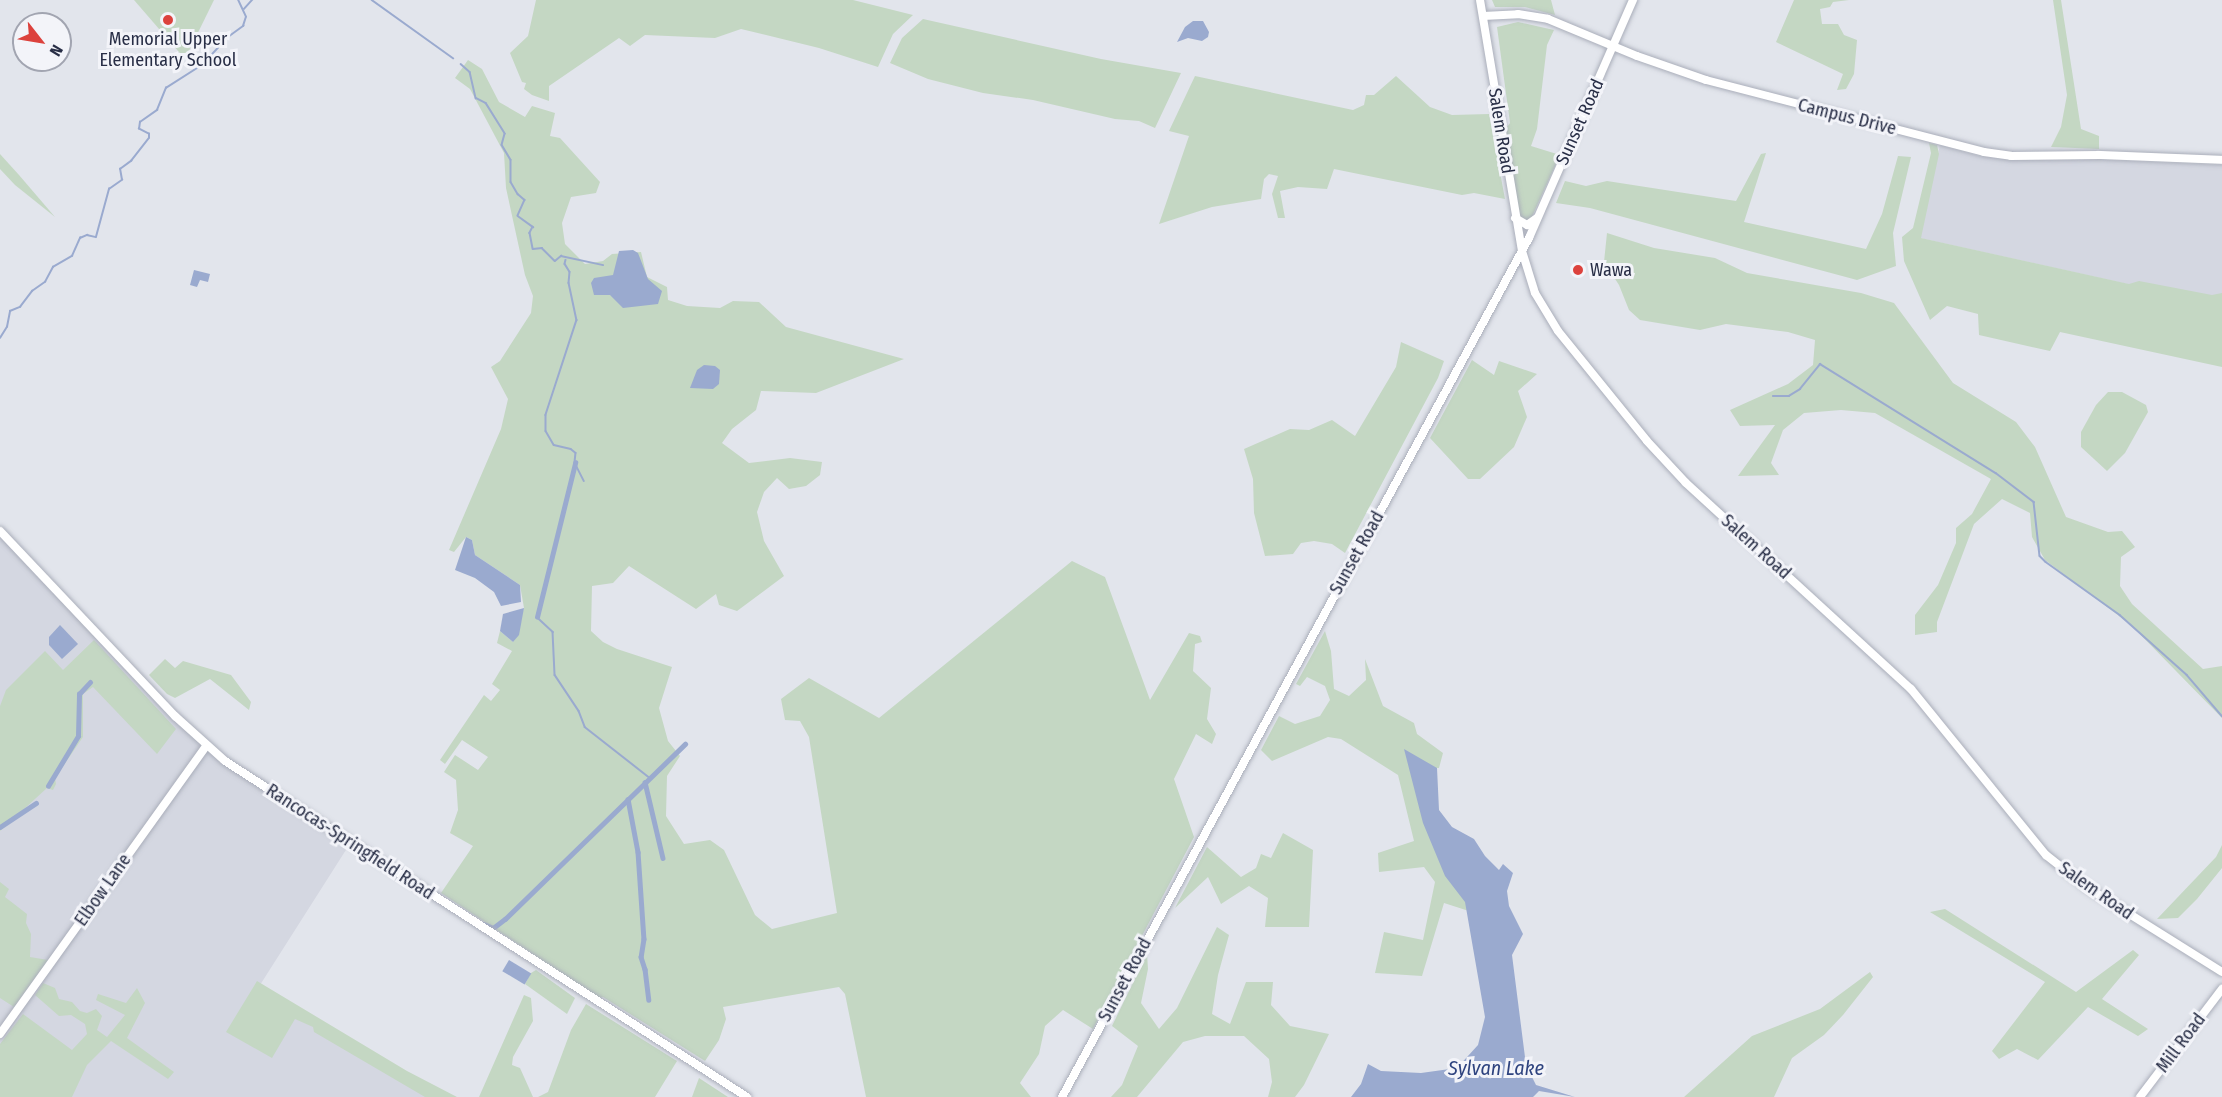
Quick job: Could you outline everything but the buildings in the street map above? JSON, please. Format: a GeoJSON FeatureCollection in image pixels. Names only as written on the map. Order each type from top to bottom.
{"type":"FeatureCollection","features":[{"type":"Feature","properties":{"kind":"street","name":"Salem Road"},"geometry":{"type":"LineString","coordinates":[[1480,0],[1522,251],[1535,293],[1553,325],[1653,448],[1700,496],[1909,687],[2046,855],[2088,888],[2222,972]]}},
{"type":"Feature","properties":{"kind":"street","name":"Sunset Road"},"geometry":{"type":"LineString","coordinates":[[1062,1097],[1522,251],[1633,0]]}},
{"type":"Feature","properties":{"kind":"street","name":"Campus Drive"},"geometry":{"type":"LineString","coordinates":[[1483,16],[1535,16],[1560,23],[1613,46],[1720,85],[1984,152],[2011,156],[2099,155],[2222,160]]}},
{"type":"Feature","properties":{"kind":"street"},"geometry":{"type":"LineString","coordinates":[[1515,217],[1527,225],[1539,217]]}},
{"type":"Feature","properties":{"kind":"street","name":"Rancocas-Springfield Road"},"geometry":{"type":"LineString","coordinates":[[0,531],[206,746],[250,778],[747,1097]]}},
{"type":"Feature","properties":{"kind":"street","name":"Elbow Lane"},"geometry":{"type":"LineString","coordinates":[[0,1034],[206,746]]}},
{"type":"Feature","properties":{"kind":"street","name":"Mill Road"},"geometry":{"type":"LineString","coordinates":[[2140,1097],[2222,989]]}},
{"type":"Feature","properties":{"kind":"shaded area"},"geometry":{"type":"Polygon","coordinates":[[[1940,145],[1979,156],[2010,160],[2088,159],[2222,165],[2222,305],[1920,238],[1940,145]]]}},
{"type":"Feature","properties":{"kind":"shaded area"},"geometry":{"type":"Polygon","coordinates":[[[0,531],[197,738],[351,842],[260,985],[445,1097],[0,1097],[0,531]]]}},
{"type":"Feature","properties":{"kind":"green space"},"geometry":{"type":"Polygon","coordinates":[[[134,0],[214,0],[185,59],[134,0]]]}},
{"type":"Feature","properties":{"kind":"green space"},"geometry":{"type":"Polygon","coordinates":[[[536,0],[853,0],[913,15],[893,34],[878,67],[819,48],[741,29],[715,38],[645,35],[630,46],[619,38],[549,86],[549,101],[532,95],[524,89],[526,83],[522,82],[510,53],[528,36],[536,0]]]}},
{"type":"Feature","properties":{"kind":"green space"},"geometry":{"type":"Polygon","coordinates":[[[1492,0],[1551,0],[1555,15],[1525,7],[1495,7],[1492,0]]]}},
{"type":"Feature","properties":{"kind":"green space"},"geometry":{"type":"Polygon","coordinates":[[[1794,0],[1849,0],[1833,2],[1830,7],[1820,9],[1822,24],[1838,24],[1844,35],[1857,40],[1854,74],[1846,89],[1837,90],[1843,74],[1776,42],[1794,0]]]}},
{"type":"Feature","properties":{"kind":"green space"},"geometry":{"type":"Polygon","coordinates":[[[2053,0],[2061,0],[2081,129],[2099,136],[2099,149],[2051,147],[2061,127],[2067,95],[2053,0]]]}},
{"type":"Feature","properties":{"kind":"green space"},"geometry":{"type":"Polygon","coordinates":[[[923,19],[1101,59],[1181,73],[1155,128],[1139,121],[1115,119],[1033,100],[983,93],[928,79],[890,63],[902,38],[923,19]]]}},
{"type":"Feature","properties":{"kind":"green space"},"geometry":{"type":"Polygon","coordinates":[[[1518,22],[1554,30],[1547,45],[1537,129],[1531,146],[1560,155],[1530,221],[1520,219],[1504,131],[1510,123],[1497,27],[1518,22]]]}},
{"type":"Feature","properties":{"kind":"green space"},"geometry":{"type":"Polygon","coordinates":[[[468,60],[482,69],[499,102],[525,117],[532,106],[555,113],[550,136],[560,138],[600,182],[596,193],[571,197],[562,223],[565,244],[585,264],[603,261],[612,254],[641,252],[647,277],[667,287],[668,300],[687,306],[720,308],[733,301],[759,302],[786,327],[904,359],[816,393],[761,391],[756,410],[732,429],[722,443],[749,463],[790,458],[822,462],[820,475],[806,486],[789,489],[777,478],[764,492],[757,512],[764,541],[784,576],[737,611],[719,605],[716,594],[696,609],[629,566],[613,583],[592,586],[591,631],[603,642],[617,649],[672,667],[659,708],[668,741],[680,756],[667,776],[666,816],[684,844],[710,840],[724,850],[755,915],[772,929],[837,913],[809,737],[800,721],[785,720],[781,699],[809,678],[879,718],[1072,561],[1105,577],[1150,700],[1189,633],[1200,636],[1202,642],[1195,644],[1193,671],[1211,688],[1207,719],[1216,734],[1212,744],[1196,734],[1174,779],[1194,837],[1093,1029],[1063,1010],[1045,1026],[1039,1054],[1020,1083],[1031,1097],[866,1097],[845,994],[839,987],[723,1007],[726,1019],[719,1040],[705,1061],[603,997],[599,998],[441,893],[473,846],[450,833],[458,810],[456,780],[444,772],[455,755],[478,770],[488,757],[462,740],[445,764],[440,760],[484,695],[491,701],[500,690],[492,684],[512,651],[497,643],[500,631],[513,642],[524,608],[520,585],[475,555],[472,540],[466,537],[454,552],[449,550],[501,429],[508,399],[491,367],[500,361],[531,313],[533,296],[525,275],[506,188],[504,153],[470,89],[455,78],[468,60]]]}},
{"type":"Feature","properties":{"kind":"green space"},"geometry":{"type":"Polygon","coordinates":[[[1195,76],[1353,110],[1364,105],[1366,95],[1374,95],[1396,76],[1430,107],[1452,115],[1489,114],[1505,199],[1474,193],[1462,195],[1334,169],[1327,189],[1298,187],[1280,191],[1285,218],[1278,218],[1272,194],[1278,176],[1269,174],[1264,179],[1261,199],[1212,207],[1159,224],[1189,136],[1169,131],[1195,76]]]}},
{"type":"Feature","properties":{"kind":"green space"},"geometry":{"type":"Polygon","coordinates":[[[1929,143],[1937,145],[1939,154],[1921,238],[2129,284],[2139,281],[2212,295],[2222,293],[2222,367],[2060,332],[2050,351],[1979,335],[1978,314],[1947,306],[1930,320],[1904,261],[1902,237],[1913,228],[1931,153],[1929,143]]]}},
{"type":"Feature","properties":{"kind":"green space"},"geometry":{"type":"Polygon","coordinates":[[[1766,153],[1744,222],[1866,249],[1882,214],[1898,156],[1911,157],[1893,233],[1896,266],[1857,280],[1590,208],[1556,203],[1565,181],[1586,186],[1607,181],[1736,201],[1761,154],[1766,153]]]}},
{"type":"Feature","properties":{"kind":"green space"},"geometry":{"type":"Polygon","coordinates":[[[0,154],[55,217],[15,185],[0,169],[0,154]]]}},
{"type":"Feature","properties":{"kind":"green space"},"geometry":{"type":"Polygon","coordinates":[[[1607,233],[1654,248],[1715,258],[1747,273],[1861,293],[1894,303],[1953,383],[2016,422],[2035,447],[2066,517],[2108,532],[2122,531],[2135,547],[2121,557],[2120,586],[2132,604],[2203,669],[2222,666],[2222,718],[2131,625],[2045,560],[2032,537],[2030,513],[2002,499],[1974,524],[1937,622],[1937,632],[1915,635],[1915,615],[1938,585],[1956,543],[1956,528],[1972,514],[1991,479],[1875,413],[1841,410],[1804,413],[1783,430],[1771,463],[1779,475],[1738,476],[1775,425],[1740,426],[1730,410],[1788,384],[1813,365],[1815,340],[1788,332],[1726,324],[1700,330],[1640,320],[1629,310],[1619,285],[1604,262],[1607,233]]]}},
{"type":"Feature","properties":{"kind":"green space"},"geometry":{"type":"Polygon","coordinates":[[[1401,342],[1444,361],[1438,378],[1345,553],[1332,544],[1314,541],[1301,543],[1293,554],[1265,556],[1254,513],[1253,479],[1244,449],[1290,429],[1309,430],[1332,420],[1355,436],[1396,367],[1401,342]]]}},
{"type":"Feature","properties":{"kind":"green space"},"geometry":{"type":"Polygon","coordinates":[[[1472,360],[1494,375],[1499,361],[1537,374],[1518,391],[1527,417],[1514,447],[1480,479],[1468,479],[1430,438],[1472,360]]]}},
{"type":"Feature","properties":{"kind":"green space"},"geometry":{"type":"Polygon","coordinates":[[[2108,392],[2122,392],[2146,405],[2148,412],[2125,453],[2107,471],[2081,447],[2081,432],[2096,405],[2108,392]]]}},
{"type":"Feature","properties":{"kind":"green space"},"geometry":{"type":"Polygon","coordinates":[[[1325,631],[1331,651],[1334,689],[1349,696],[1366,680],[1365,659],[1383,706],[1414,723],[1417,734],[1443,753],[1439,768],[1413,768],[1472,912],[1444,903],[1422,976],[1375,973],[1384,932],[1423,940],[1435,882],[1424,867],[1379,872],[1378,853],[1414,841],[1398,775],[1341,739],[1328,737],[1272,761],[1261,750],[1279,716],[1295,724],[1320,716],[1330,700],[1325,686],[1307,677],[1300,686],[1296,684],[1325,631]]]}},
{"type":"Feature","properties":{"kind":"green space"},"geometry":{"type":"Polygon","coordinates":[[[94,640],[176,729],[157,754],[93,687],[83,694],[83,737],[55,778],[56,784],[53,790],[47,788],[0,831],[0,706],[6,690],[45,651],[63,670],[94,640]]]}},
{"type":"Feature","properties":{"kind":"green space"},"geometry":{"type":"Polygon","coordinates":[[[165,659],[175,668],[183,661],[231,675],[251,702],[249,710],[210,679],[175,698],[167,694],[149,675],[165,659]]]}},
{"type":"Feature","properties":{"kind":"green space"},"geometry":{"type":"Polygon","coordinates":[[[1283,833],[1313,850],[1309,927],[1265,927],[1268,898],[1249,886],[1221,904],[1208,877],[1175,908],[1207,847],[1241,877],[1256,868],[1261,854],[1271,858],[1283,833]]]}},
{"type":"Feature","properties":{"kind":"green space"},"geometry":{"type":"Polygon","coordinates":[[[2222,845],[2222,868],[2197,899],[2178,918],[2157,919],[2216,857],[2222,845]]]}},
{"type":"Feature","properties":{"kind":"green space"},"geometry":{"type":"Polygon","coordinates":[[[0,882],[9,889],[5,897],[27,914],[26,923],[31,934],[30,957],[48,960],[14,1007],[0,998],[0,882]]]}},
{"type":"Feature","properties":{"kind":"green space"},"geometry":{"type":"Polygon","coordinates":[[[1945,909],[2076,992],[2133,950],[2139,955],[2102,999],[2148,1029],[2138,1036],[2088,1007],[2038,1060],[2017,1049],[1999,1059],[1992,1051],[2045,982],[1930,912],[1945,909]]]}},
{"type":"Feature","properties":{"kind":"green space"},"geometry":{"type":"Polygon","coordinates":[[[1217,927],[1229,935],[1218,975],[1212,1014],[1230,1024],[1246,982],[1273,982],[1271,1005],[1290,1026],[1329,1034],[1304,1085],[1295,1097],[1268,1097],[1272,1082],[1269,1059],[1244,1036],[1205,1036],[1183,1042],[1137,1097],[1111,1097],[1122,1085],[1138,1046],[1112,1026],[1147,954],[1148,969],[1141,1003],[1159,1029],[1177,1008],[1217,927]]]}},
{"type":"Feature","properties":{"kind":"green space"},"geometry":{"type":"Polygon","coordinates":[[[536,970],[575,998],[567,1014],[525,984],[531,973],[536,970]]]}},
{"type":"Feature","properties":{"kind":"green space"},"geometry":{"type":"Polygon","coordinates":[[[1870,972],[1873,977],[1843,1015],[1824,1035],[1792,1058],[1774,1097],[1684,1097],[1752,1036],[1820,1009],[1870,972]]]}},
{"type":"Feature","properties":{"kind":"green space"},"geometry":{"type":"Polygon","coordinates":[[[257,981],[407,1071],[457,1097],[425,1097],[314,1032],[313,1027],[295,1019],[272,1058],[226,1032],[257,981]]]}},
{"type":"Feature","properties":{"kind":"green space"},"geometry":{"type":"Polygon","coordinates":[[[43,983],[55,988],[59,999],[72,1002],[80,1011],[87,1013],[96,1009],[102,1016],[97,1030],[107,1037],[125,1015],[96,1000],[98,994],[126,1003],[137,988],[145,1003],[127,1038],[174,1072],[168,1079],[111,1041],[87,1065],[72,1097],[0,1097],[0,1044],[23,1014],[72,1050],[87,1034],[85,1024],[71,1015],[59,1016],[35,995],[43,983]]]}},
{"type":"Feature","properties":{"kind":"green space"},"geometry":{"type":"Polygon","coordinates":[[[524,995],[531,998],[533,1021],[513,1057],[512,1065],[520,1068],[533,1097],[479,1097],[524,995]]]}},
{"type":"Feature","properties":{"kind":"green space"},"geometry":{"type":"Polygon","coordinates":[[[586,1004],[677,1061],[655,1097],[538,1097],[548,1092],[571,1030],[586,1004]]]}},
{"type":"Feature","properties":{"kind":"green space"},"geometry":{"type":"Polygon","coordinates":[[[699,1078],[728,1097],[692,1097],[699,1078]]]}},
{"type":"Feature","properties":{"kind":"water"},"geometry":{"type":"Polygon","coordinates":[[[1193,21],[1203,21],[1209,32],[1208,37],[1202,41],[1188,38],[1177,42],[1185,27],[1193,21]]]}},
{"type":"Feature","properties":{"kind":"water"},"geometry":{"type":"Polygon","coordinates":[[[633,250],[638,253],[648,279],[662,291],[658,304],[623,308],[610,295],[594,295],[591,283],[594,278],[613,275],[619,251],[633,250]]]}},
{"type":"Feature","properties":{"kind":"water"},"geometry":{"type":"Polygon","coordinates":[[[194,270],[210,274],[208,282],[200,280],[197,287],[190,285],[194,270]]]}},
{"type":"Feature","properties":{"kind":"water"},"geometry":{"type":"Polygon","coordinates":[[[704,365],[715,366],[720,370],[719,384],[713,389],[690,388],[697,370],[704,365]]]}},
{"type":"Feature","properties":{"kind":"water"},"geometry":{"type":"Polygon","coordinates":[[[466,537],[472,540],[475,555],[520,585],[521,602],[501,606],[494,592],[475,578],[455,570],[466,537]]]}},
{"type":"Feature","properties":{"kind":"water"},"geometry":{"type":"Polygon","coordinates":[[[524,608],[519,635],[513,642],[500,631],[503,614],[524,608]]]}},
{"type":"Feature","properties":{"kind":"water"},"geometry":{"type":"Polygon","coordinates":[[[60,625],[78,644],[62,659],[49,645],[49,637],[60,625]]]}},
{"type":"Feature","properties":{"kind":"water","name":"Sylvan Lake"},"geometry":{"type":"Polygon","coordinates":[[[1404,749],[1437,768],[1439,810],[1452,827],[1474,839],[1485,856],[1499,870],[1503,864],[1513,873],[1507,891],[1509,906],[1523,934],[1512,955],[1526,1065],[1536,1085],[1575,1097],[1539,1091],[1533,1097],[1351,1097],[1361,1084],[1368,1064],[1381,1071],[1421,1073],[1457,1068],[1478,1045],[1485,1017],[1465,902],[1445,876],[1423,823],[1404,749]]]}},
{"type":"Feature","properties":{"kind":"water"},"geometry":{"type":"Polygon","coordinates":[[[509,960],[531,973],[525,985],[502,971],[509,960]]]}},
{"type":"Feature","properties":{"kind":"waterway"},"geometry":{"type":"LineString","coordinates":[[0,338],[7,327],[10,311],[20,307],[32,291],[45,282],[53,267],[72,256],[80,238],[87,235],[96,237],[109,189],[122,180],[120,169],[131,161],[149,138],[149,134],[139,129],[140,122],[157,110],[166,88],[202,65],[228,37],[243,26],[246,17],[238,0]]}},
{"type":"Feature","properties":{"kind":"waterway"},"geometry":{"type":"LineString","coordinates":[[244,9],[252,0]]}},
{"type":"Feature","properties":{"kind":"waterway"},"geometry":{"type":"LineString","coordinates":[[372,0],[453,58]]}},
{"type":"Feature","properties":{"kind":"waterway"},"geometry":{"type":"LineString","coordinates":[[461,64],[470,72],[476,98],[486,103],[505,134],[502,145],[511,160],[511,182],[518,194],[525,200],[518,216],[533,227],[530,233],[533,249],[542,248],[555,261],[561,256],[603,265]]}},
{"type":"Feature","properties":{"kind":"waterway"},"geometry":{"type":"LineString","coordinates":[[566,260],[577,320],[546,415],[546,431],[554,445],[571,449],[576,453],[575,463],[584,481]]}},
{"type":"Feature","properties":{"kind":"waterway"},"geometry":{"type":"LineString","coordinates":[[1773,396],[1789,396],[1800,389],[1820,364],[1996,473],[2034,502],[2040,556],[2120,615],[2187,675],[2222,716]]}},
{"type":"Feature","properties":{"kind":"waterway"},"geometry":{"type":"LineString","coordinates":[[537,617],[575,463]]}},
{"type":"Feature","properties":{"kind":"waterway"},"geometry":{"type":"LineString","coordinates":[[537,617],[553,632],[555,675],[579,711],[585,727],[650,778]]}},
{"type":"Feature","properties":{"kind":"waterway"},"geometry":{"type":"LineString","coordinates":[[48,786],[78,736],[79,694],[90,682]]}},
{"type":"Feature","properties":{"kind":"waterway"},"geometry":{"type":"LineString","coordinates":[[484,924],[493,928],[505,919],[685,744]]}},
{"type":"Feature","properties":{"kind":"waterway"},"geometry":{"type":"LineString","coordinates":[[645,782],[663,858]]}},
{"type":"Feature","properties":{"kind":"waterway"},"geometry":{"type":"LineString","coordinates":[[628,799],[638,852],[644,939],[641,957],[649,1000]]}},
{"type":"Feature","properties":{"kind":"waterway"},"geometry":{"type":"LineString","coordinates":[[0,827],[36,803]]}},
{"type":"Feature","properties":{"kind":"place","name":"Memorial Upper Elementary School"},"geometry":{"type":"Point","coordinates":[168,20]}},
{"type":"Feature","properties":{"kind":"place","name":"Wawa"},"geometry":{"type":"Point","coordinates":[1578,270]}}]}
